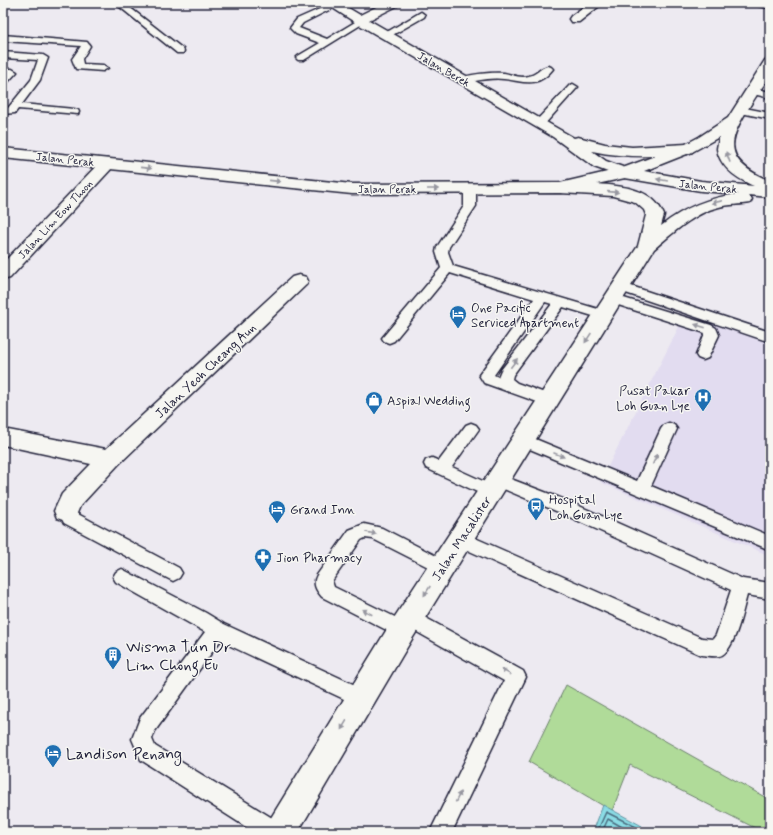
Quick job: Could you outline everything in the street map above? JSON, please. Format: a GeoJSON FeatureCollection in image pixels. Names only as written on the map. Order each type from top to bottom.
{"type":"FeatureCollection","features":[{"type":"Feature","properties":{"kind":"main road"},"geometry":{"type":"LineString","coordinates":[[361,20],[393,3]]}},
{"type":"Feature","properties":{"kind":"main road"},"geometry":{"type":"LineString","coordinates":[[575,19],[596,3]]}},
{"type":"Feature","properties":{"kind":"main road"},"geometry":{"type":"LineString","coordinates":[[763,3],[770,4]]}},
{"type":"Feature","properties":{"kind":"main road","name":"Jalan Berek"},"geometry":{"type":"LineString","coordinates":[[333,4],[558,134],[592,147],[615,151],[662,152],[687,149]]}},
{"type":"Feature","properties":{"kind":"main road"},"geometry":{"type":"LineString","coordinates":[[770,63],[736,115],[727,135],[726,149],[730,163],[747,177],[770,186]]}},
{"type":"Feature","properties":{"kind":"main road"},"geometry":{"type":"LineString","coordinates":[[624,173],[687,149],[704,140],[736,115]]}},
{"type":"Feature","properties":{"kind":"main road","name":"Jalan Berek"},"geometry":{"type":"LineString","coordinates":[[558,134],[600,164],[624,173]]}},
{"type":"Feature","properties":{"kind":"main road","name":"Jalan Perak"},"geometry":{"type":"LineString","coordinates":[[3,153],[352,189],[560,188],[624,173],[701,186],[770,192]]}},
{"type":"Feature","properties":{"kind":"main road","name":"Jalan Lim Eow Thoon"},"geometry":{"type":"LineString","coordinates":[[3,274],[107,164]]}},
{"type":"Feature","properties":{"kind":"main road"},"geometry":{"type":"LineString","coordinates":[[560,188],[618,192],[641,198],[651,205],[655,214],[647,246]]}},
{"type":"Feature","properties":{"kind":"main road"},"geometry":{"type":"LineString","coordinates":[[647,246],[698,208],[728,199],[770,198]]}},
{"type":"Feature","properties":{"kind":"main road","name":"Jalan Macalister"},"geometry":{"type":"LineString","coordinates":[[280,832],[406,624],[647,246]]}},
{"type":"Feature","properties":{"kind":"main road","name":"Jalan Yeoh Cheang Aun"},"geometry":{"type":"LineString","coordinates":[[66,511],[70,502],[110,459],[299,281]]}},
{"type":"Feature","properties":{"kind":"main road"},"geometry":{"type":"LineString","coordinates":[[3,437],[110,459]]}},
{"type":"Feature","properties":{"kind":"lane"},"geometry":{"type":"LineString","coordinates":[[119,3],[180,51]]}},
{"type":"Feature","properties":{"kind":"lane"},"geometry":{"type":"LineString","coordinates":[[327,42],[299,32],[294,28],[300,21],[333,4]]}},
{"type":"Feature","properties":{"kind":"lane"},"geometry":{"type":"LineString","coordinates":[[386,35],[421,15]]}},
{"type":"Feature","properties":{"kind":"lane"},"geometry":{"type":"LineString","coordinates":[[301,58],[361,20]]}},
{"type":"Feature","properties":{"kind":"lane"},"geometry":{"type":"LineString","coordinates":[[3,38],[84,44],[86,46],[77,59],[79,67],[103,68]]}},
{"type":"Feature","properties":{"kind":"lane"},"geometry":{"type":"LineString","coordinates":[[3,55],[44,58],[43,66],[33,85],[11,111],[3,110]]}},
{"type":"Feature","properties":{"kind":"lane"},"geometry":{"type":"LineString","coordinates":[[463,80],[486,76],[504,76],[521,80],[537,78],[548,69]]}},
{"type":"Feature","properties":{"kind":"lane"},"geometry":{"type":"LineString","coordinates":[[3,72],[12,72],[3,82]]}},
{"type":"Feature","properties":{"kind":"lane"},"geometry":{"type":"LineString","coordinates":[[539,124],[573,87]]}},
{"type":"Feature","properties":{"kind":"lane"},"geometry":{"type":"LineString","coordinates":[[752,91],[770,95]]}},
{"type":"Feature","properties":{"kind":"lane"},"geometry":{"type":"LineString","coordinates":[[15,106],[74,112]]}},
{"type":"Feature","properties":{"kind":"lane"},"geometry":{"type":"LineString","coordinates":[[736,115],[770,116]]}},
{"type":"Feature","properties":{"kind":"lane"},"geometry":{"type":"LineString","coordinates":[[447,268],[442,252],[443,247],[470,206],[470,189]]}},
{"type":"Feature","properties":{"kind":"lane"},"geometry":{"type":"LineString","coordinates":[[447,268],[603,315]]}},
{"type":"Feature","properties":{"kind":"lane"},"geometry":{"type":"LineString","coordinates":[[389,338],[447,268]]}},
{"type":"Feature","properties":{"kind":"lane"},"geometry":{"type":"LineString","coordinates":[[618,293],[770,337]]}},
{"type":"Feature","properties":{"kind":"lane"},"geometry":{"type":"LineString","coordinates":[[618,293],[711,331],[712,335],[704,356]]}},
{"type":"Feature","properties":{"kind":"lane"},"geometry":{"type":"LineString","coordinates":[[542,297],[486,375],[489,379],[548,400]]}},
{"type":"Feature","properties":{"kind":"lane"},"geometry":{"type":"LineString","coordinates":[[512,387],[505,381],[506,374],[560,302]]}},
{"type":"Feature","properties":{"kind":"lane"},"geometry":{"type":"LineString","coordinates":[[471,429],[437,466],[494,486],[562,506],[741,586],[770,591]]}},
{"type":"Feature","properties":{"kind":"lane"},"geometry":{"type":"LineString","coordinates":[[642,488],[669,430]]}},
{"type":"Feature","properties":{"kind":"lane"},"geometry":{"type":"LineString","coordinates":[[523,440],[642,488],[770,543]]}},
{"type":"Feature","properties":{"kind":"lane"},"geometry":{"type":"LineString","coordinates":[[66,511],[70,518],[173,573]]}},
{"type":"Feature","properties":{"kind":"lane"},"geometry":{"type":"LineString","coordinates":[[441,832],[516,677],[406,624],[328,592],[324,587],[322,580],[355,535],[364,531],[376,533],[442,567]]}},
{"type":"Feature","properties":{"kind":"lane"},"geometry":{"type":"LineString","coordinates":[[460,539],[701,646],[717,648],[724,640],[741,586]]}},
{"type":"Feature","properties":{"kind":"lane"},"geometry":{"type":"LineString","coordinates":[[122,577],[200,619],[217,630],[361,698]]}},
{"type":"Feature","properties":{"kind":"lane"},"geometry":{"type":"LineString","coordinates":[[217,630],[147,725],[142,739],[148,753],[274,832]]}},
{"type":"Feature","properties":{"kind":"shaded area","name":"Pusat Pakar Loh Guan Lye"},"geometry":{"type":"Polygon","coordinates":[[[685,315],[770,343],[770,556],[600,482],[685,315]]]}},
{"type":"Feature","properties":{"kind":"green space"},"geometry":{"type":"Polygon","coordinates":[[[566,685],[770,800],[770,832],[763,832],[630,765],[612,811],[529,762],[566,685]]]}},
{"type":"Feature","properties":{"kind":"water"},"geometry":{"type":"Polygon","coordinates":[[[603,805],[642,826],[640,832],[593,832],[603,805]]]}},
{"type":"Feature","properties":{"kind":"place","name":"One Pacific Serviced Apartment"},"geometry":{"type":"Point","coordinates":[458,329]}},
{"type":"Feature","properties":{"kind":"place","name":"Pusat Pakar Loh Guan Lye"},"geometry":{"type":"Point","coordinates":[703,412]}},
{"type":"Feature","properties":{"kind":"place","name":"Aspial Wedding"},"geometry":{"type":"Point","coordinates":[374,415]}},
{"type":"Feature","properties":{"kind":"place","name":"Hospital Loh Guan Lye"},"geometry":{"type":"Point","coordinates":[536,521]}},
{"type":"Feature","properties":{"kind":"place","name":"Grand Inn"},"geometry":{"type":"Point","coordinates":[277,524]}},
{"type":"Feature","properties":{"kind":"place","name":"Jion Pharmacy"},"geometry":{"type":"Point","coordinates":[263,572]}},
{"type":"Feature","properties":{"kind":"place","name":"Wisma Tun Dr Lim Chong Eu"},"geometry":{"type":"Point","coordinates":[113,670]}},
{"type":"Feature","properties":{"kind":"place","name":"Landison Penang"},"geometry":{"type":"Point","coordinates":[53,768]}}]}
